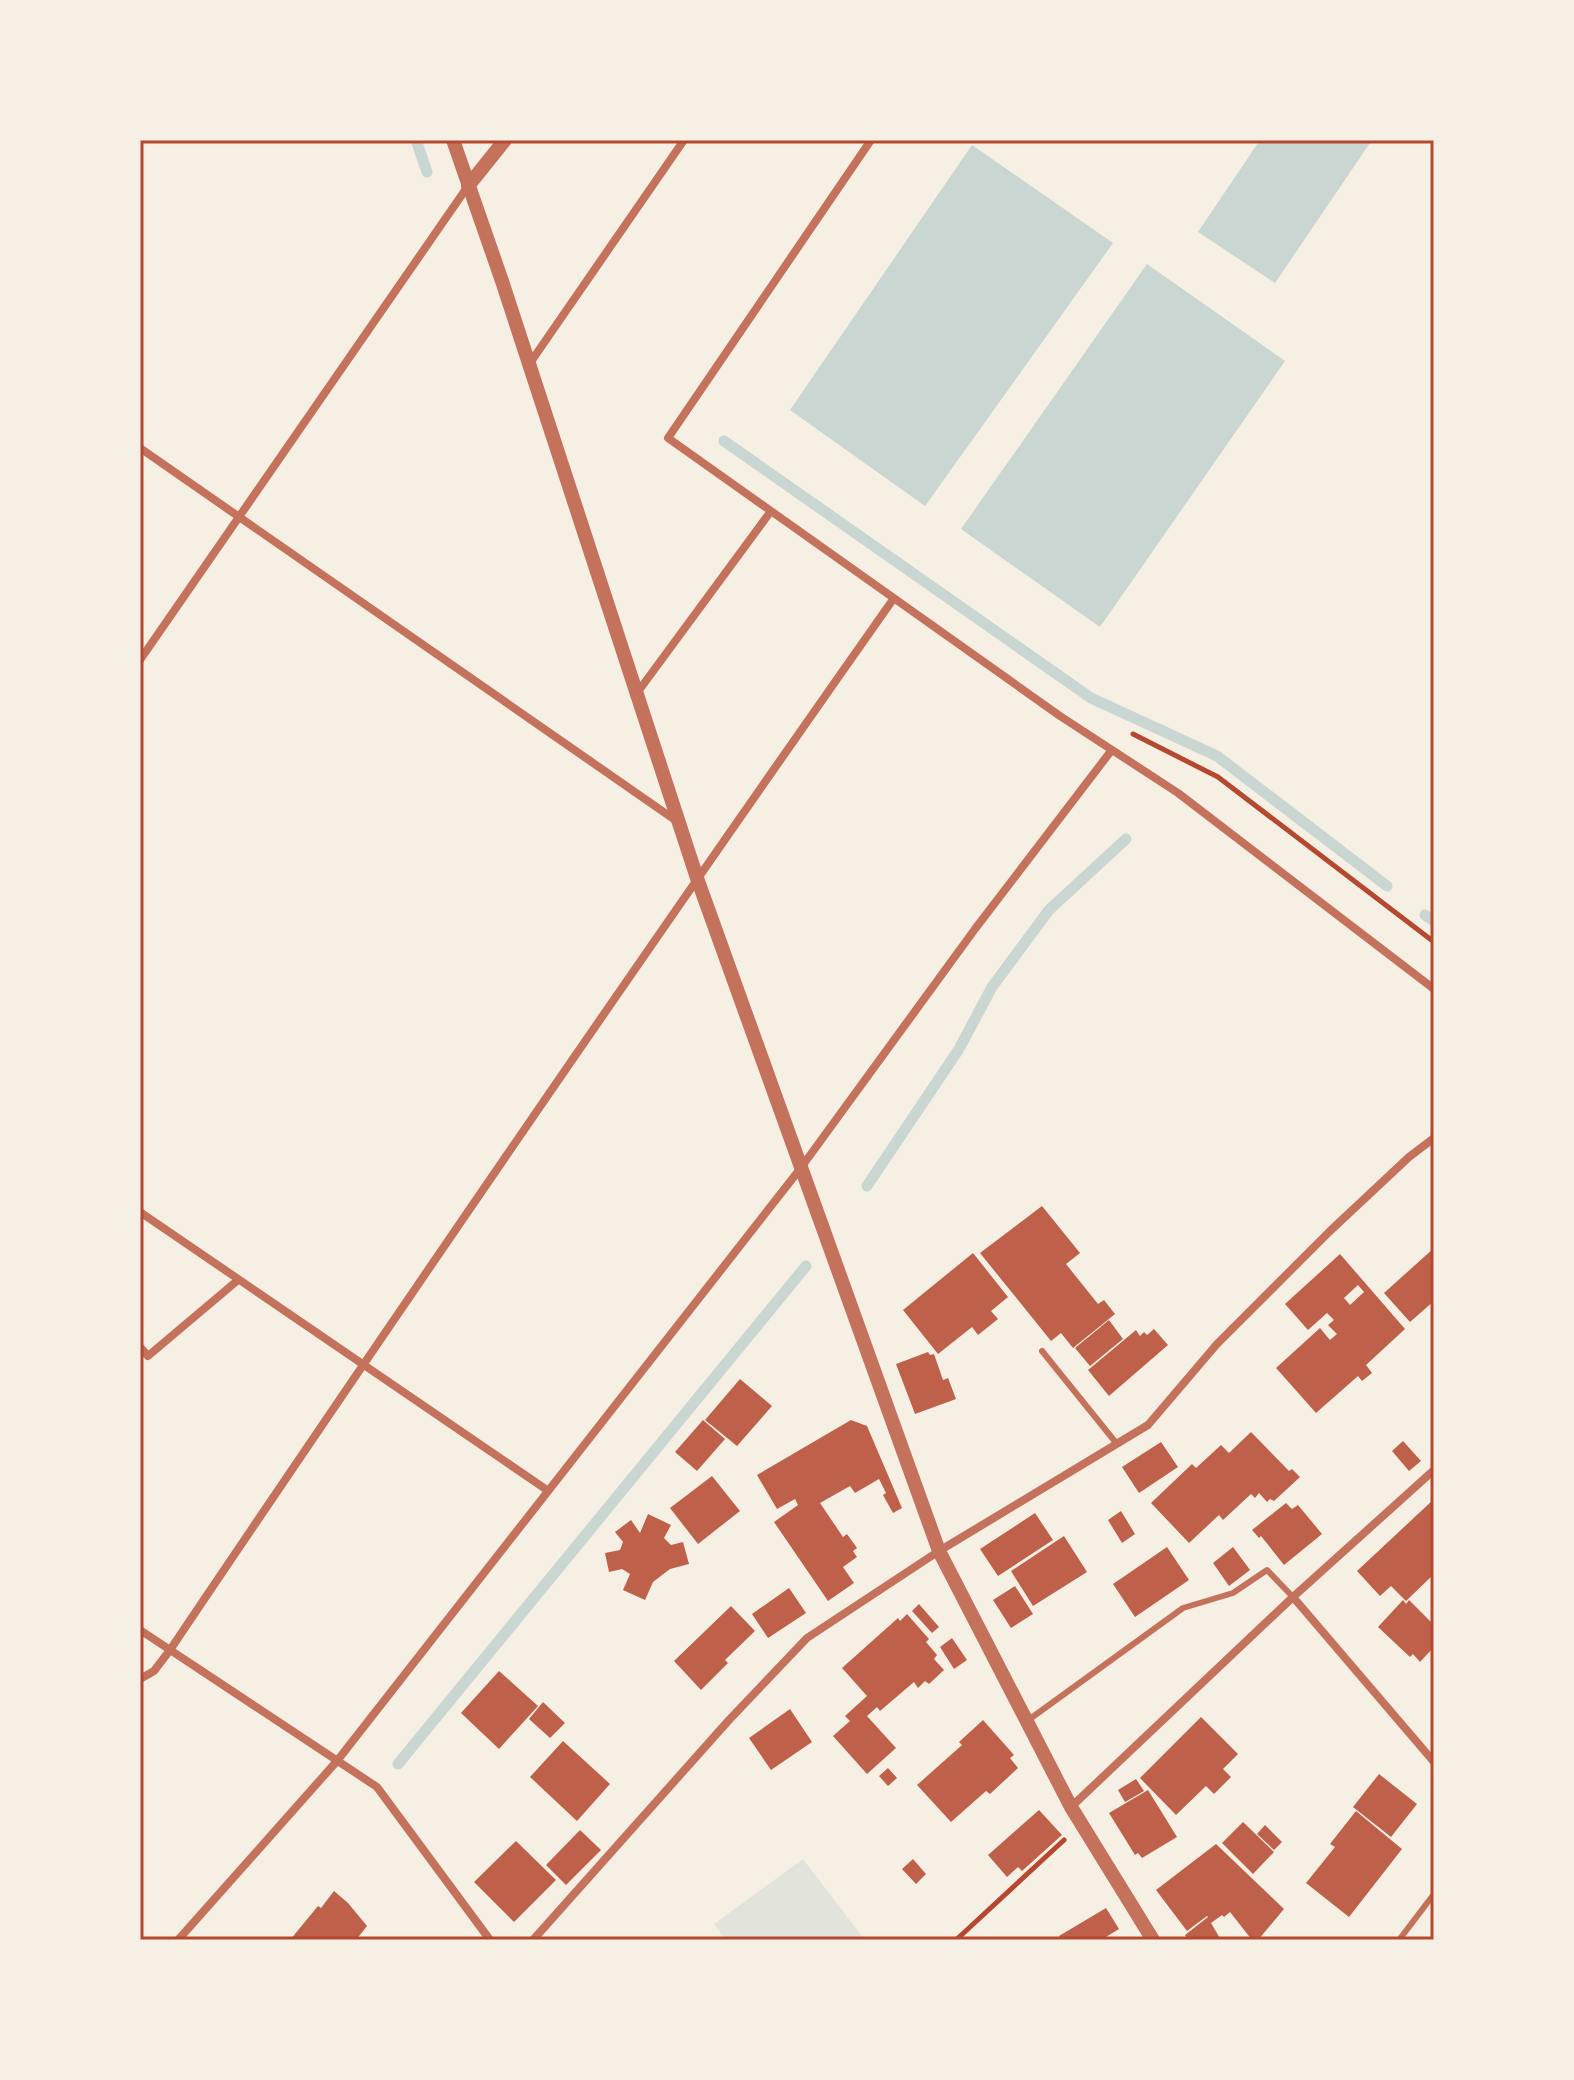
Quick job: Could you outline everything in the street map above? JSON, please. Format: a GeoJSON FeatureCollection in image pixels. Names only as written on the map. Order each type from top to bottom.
{"type":"FeatureCollection","features":[{"type":"Feature","properties":{"kind":"street"},"geometry":{"type":"LineString","coordinates":[[453,140],[697,878],[939,1551],[1071,1807],[1153,1940]]}},
{"type":"Feature","properties":{"kind":"street"},"geometry":{"type":"LineString","coordinates":[[140,660],[468,186],[505,140]]}},
{"type":"Feature","properties":{"kind":"street"},"geometry":{"type":"LineString","coordinates":[[529,364],[684,140]]}},
{"type":"Feature","properties":{"kind":"street"},"geometry":{"type":"LineString","coordinates":[[871,140],[668,438],[1111,751],[1178,793],[1434,989]]}},
{"type":"Feature","properties":{"kind":"street"},"geometry":{"type":"LineString","coordinates":[[140,448],[679,823]]}},
{"type":"Feature","properties":{"kind":"street"},"geometry":{"type":"LineString","coordinates":[[637,693],[771,511]]}},
{"type":"Feature","properties":{"kind":"street"},"geometry":{"type":"LineString","coordinates":[[140,1679],[154,1671],[170,1650],[697,878],[894,598]]}},
{"type":"Feature","properties":{"kind":"street"},"geometry":{"type":"LineString","coordinates":[[178,1940],[337,1761],[800,1169],[975,929],[1111,751]]}},
{"type":"Feature","properties":{"kind":"street"},"geometry":{"type":"LineString","coordinates":[[533,1940],[729,1720],[807,1638],[939,1551],[1148,1425],[1217,1344],[1330,1231],[1409,1157],[1434,1138]]}},
{"type":"Feature","properties":{"kind":"street"},"geometry":{"type":"LineString","coordinates":[[140,1212],[547,1490]]}},
{"type":"Feature","properties":{"kind":"street"},"geometry":{"type":"LineString","coordinates":[[140,1347],[148,1356],[238,1280]]}},
{"type":"Feature","properties":{"kind":"street"},"geometry":{"type":"LineString","coordinates":[[1071,1807],[1293,1597],[1434,1470]]}},
{"type":"Feature","properties":{"kind":"street"},"geometry":{"type":"LineString","coordinates":[[1293,1597],[1434,1762]]}},
{"type":"Feature","properties":{"kind":"street"},"geometry":{"type":"LineString","coordinates":[[140,1630],[377,1787],[490,1940]]}},
{"type":"Feature","properties":{"kind":"lane"},"geometry":{"type":"LineString","coordinates":[[1042,1351],[1117,1444]]}},
{"type":"Feature","properties":{"kind":"lane"},"geometry":{"type":"LineString","coordinates":[[1027,1721],[1183,1608],[1233,1593],[1267,1570],[1293,1597]]}},
{"type":"Feature","properties":{"kind":"lane"},"geometry":{"type":"LineString","coordinates":[[1399,1940],[1434,1894]]}},
{"type":"Feature","properties":{"kind":"path"},"geometry":{"type":"LineString","coordinates":[[1111,751],[1126,730],[1218,777],[1434,942]]}},
{"type":"Feature","properties":{"kind":"path"},"geometry":{"type":"LineString","coordinates":[[956,1940],[1082,1824]]}},
{"type":"Feature","properties":{"kind":"shaded area"},"geometry":{"type":"Polygon","coordinates":[[[1260,140],[1372,140],[1275,283],[1198,232],[1260,140]]]}},
{"type":"Feature","properties":{"kind":"shaded area"},"geometry":{"type":"Polygon","coordinates":[[[972,145],[1113,243],[925,506],[790,410],[972,145]]]}},
{"type":"Feature","properties":{"kind":"shaded area"},"geometry":{"type":"Polygon","coordinates":[[[1147,264],[1285,361],[1100,627],[961,529],[1147,264]]]}},
{"type":"Feature","properties":{"kind":"shaded area"},"geometry":{"type":"Polygon","coordinates":[[[803,1859],[865,1940],[726,1940],[714,1924],[803,1859]]]}},
{"type":"Feature","properties":{"kind":"building"},"geometry":{"type":"Polygon","coordinates":[[[1042,1206],[1080,1253],[1066,1264],[1098,1304],[1104,1300],[1115,1314],[1073,1348],[1061,1333],[1051,1341],[980,1253],[1042,1206]]]}},
{"type":"Feature","properties":{"kind":"building"},"geometry":{"type":"Polygon","coordinates":[[[1434,1248],[1434,1301],[1410,1322],[1384,1293],[1434,1248]]]}},
{"type":"Feature","properties":{"kind":"building"},"geometry":{"type":"Polygon","coordinates":[[[973,1253],[1008,1297],[991,1311],[998,1319],[978,1335],[972,1327],[938,1354],[903,1310],[973,1253]]]}},
{"type":"Feature","properties":{"kind":"building"},"geometry":{"type":"Polygon","coordinates":[[[1340,1254],[1405,1329],[1366,1365],[1372,1373],[1362,1381],[1358,1376],[1316,1413],[1276,1368],[1320,1328],[1330,1340],[1337,1334],[1328,1325],[1334,1320],[1327,1313],[1308,1330],[1285,1304],[1340,1254]],[[1358,1285],[1344,1298],[1350,1305],[1364,1292],[1358,1285]]]}},
{"type":"Feature","properties":{"kind":"building"},"geometry":{"type":"Polygon","coordinates":[[[1109,1320],[1123,1339],[1090,1366],[1075,1348],[1109,1320]]]}},
{"type":"Feature","properties":{"kind":"building"},"geometry":{"type":"Polygon","coordinates":[[[1154,1329],[1168,1345],[1109,1396],[1088,1370],[1136,1330],[1140,1336],[1154,1329]]]}},
{"type":"Feature","properties":{"kind":"building"},"geometry":{"type":"Polygon","coordinates":[[[928,1352],[934,1354],[943,1380],[948,1378],[956,1399],[915,1414],[896,1364],[928,1352]]]}},
{"type":"Feature","properties":{"kind":"building"},"geometry":{"type":"Polygon","coordinates":[[[740,1379],[772,1406],[737,1446],[705,1420],[740,1379]]]}},
{"type":"Feature","properties":{"kind":"building"},"geometry":{"type":"Polygon","coordinates":[[[703,1420],[725,1439],[697,1471],[675,1452],[703,1420]]]}},
{"type":"Feature","properties":{"kind":"building"},"geometry":{"type":"Polygon","coordinates":[[[851,1420],[867,1426],[902,1508],[893,1513],[879,1479],[855,1493],[850,1486],[820,1503],[843,1537],[847,1534],[857,1548],[853,1551],[857,1557],[843,1567],[854,1583],[828,1601],[774,1522],[798,1505],[795,1499],[777,1509],[757,1475],[851,1420]]]}},
{"type":"Feature","properties":{"kind":"building"},"geometry":{"type":"Polygon","coordinates":[[[1251,1432],[1289,1471],[1292,1469],[1300,1477],[1274,1501],[1270,1499],[1267,1502],[1259,1493],[1255,1498],[1251,1494],[1223,1520],[1219,1515],[1189,1543],[1151,1503],[1192,1464],[1196,1468],[1221,1445],[1229,1453],[1251,1432]]]}},
{"type":"Feature","properties":{"kind":"building"},"geometry":{"type":"Polygon","coordinates":[[[1403,1441],[1421,1461],[1409,1471],[1392,1451],[1403,1441]]]}},
{"type":"Feature","properties":{"kind":"building"},"geometry":{"type":"Polygon","coordinates":[[[1161,1442],[1178,1467],[1139,1493],[1122,1467],[1161,1442]]]}},
{"type":"Feature","properties":{"kind":"building"},"geometry":{"type":"Polygon","coordinates":[[[712,1476],[740,1511],[698,1544],[670,1508],[712,1476]]]}},
{"type":"Feature","properties":{"kind":"building"},"geometry":{"type":"Polygon","coordinates":[[[1434,1499],[1434,1574],[1406,1601],[1391,1586],[1380,1596],[1357,1571],[1434,1499]]]}},
{"type":"Feature","properties":{"kind":"building"},"geometry":{"type":"Polygon","coordinates":[[[1286,1503],[1292,1509],[1298,1505],[1322,1534],[1284,1565],[1261,1536],[1259,1538],[1252,1530],[1286,1503]]]}},
{"type":"Feature","properties":{"kind":"building"},"geometry":{"type":"Polygon","coordinates":[[[1121,1511],[1135,1534],[1122,1543],[1108,1520],[1121,1511]]]}},
{"type":"Feature","properties":{"kind":"building"},"geometry":{"type":"Polygon","coordinates":[[[1035,1513],[1053,1540],[998,1576],[980,1549],[1035,1513]]]}},
{"type":"Feature","properties":{"kind":"building"},"geometry":{"type":"Polygon","coordinates":[[[648,1514],[671,1525],[664,1538],[671,1545],[683,1542],[689,1564],[670,1569],[653,1582],[645,1600],[623,1590],[630,1574],[622,1569],[609,1572],[605,1553],[620,1550],[623,1542],[615,1532],[631,1520],[640,1533],[648,1514]]]}},
{"type":"Feature","properties":{"kind":"building"},"geometry":{"type":"Polygon","coordinates":[[[1064,1536],[1087,1572],[1033,1606],[1011,1571],[1064,1536]]]}},
{"type":"Feature","properties":{"kind":"building"},"geometry":{"type":"Polygon","coordinates":[[[1167,1547],[1189,1580],[1135,1617],[1113,1584],[1167,1547]]]}},
{"type":"Feature","properties":{"kind":"building"},"geometry":{"type":"Polygon","coordinates":[[[1233,1547],[1250,1570],[1229,1586],[1213,1563],[1233,1547]]]}},
{"type":"Feature","properties":{"kind":"building"},"geometry":{"type":"Polygon","coordinates":[[[1015,1586],[1033,1614],[1011,1628],[993,1600],[1015,1586]]]}},
{"type":"Feature","properties":{"kind":"building"},"geometry":{"type":"Polygon","coordinates":[[[789,1588],[806,1613],[768,1638],[752,1614],[789,1588]]]}},
{"type":"Feature","properties":{"kind":"building"},"geometry":{"type":"Polygon","coordinates":[[[1403,1600],[1406,1604],[1409,1600],[1434,1625],[1434,1647],[1420,1662],[1413,1654],[1410,1657],[1378,1627],[1403,1600]]]}},
{"type":"Feature","properties":{"kind":"building"},"geometry":{"type":"Polygon","coordinates":[[[919,1604],[939,1627],[932,1633],[912,1611],[919,1604]]]}},
{"type":"Feature","properties":{"kind":"building"},"geometry":{"type":"Polygon","coordinates":[[[731,1606],[755,1631],[725,1660],[728,1663],[701,1690],[674,1661],[731,1606]]]}},
{"type":"Feature","properties":{"kind":"building"},"geometry":{"type":"Polygon","coordinates":[[[907,1614],[929,1639],[926,1642],[937,1655],[934,1659],[944,1670],[929,1684],[925,1681],[918,1688],[914,1682],[880,1711],[877,1707],[867,1716],[896,1748],[867,1774],[833,1736],[850,1721],[845,1716],[867,1696],[842,1668],[898,1618],[900,1621],[907,1614]]]}},
{"type":"Feature","properties":{"kind":"building"},"geometry":{"type":"Polygon","coordinates":[[[952,1638],[967,1660],[954,1669],[940,1647],[952,1638]]]}},
{"type":"Feature","properties":{"kind":"building"},"geometry":{"type":"Polygon","coordinates":[[[499,1671],[538,1706],[499,1749],[461,1713],[499,1671]]]}},
{"type":"Feature","properties":{"kind":"building"},"geometry":{"type":"Polygon","coordinates":[[[543,1702],[565,1723],[550,1738],[529,1719],[543,1702]]]}},
{"type":"Feature","properties":{"kind":"building"},"geometry":{"type":"Polygon","coordinates":[[[790,1709],[812,1742],[771,1770],[749,1738],[790,1709]]]}},
{"type":"Feature","properties":{"kind":"building"},"geometry":{"type":"Polygon","coordinates":[[[1201,1717],[1238,1754],[1223,1769],[1231,1777],[1214,1794],[1206,1786],[1176,1815],[1140,1778],[1201,1717]]]}},
{"type":"Feature","properties":{"kind":"building"},"geometry":{"type":"Polygon","coordinates":[[[983,1720],[1014,1755],[1010,1758],[1018,1768],[990,1794],[986,1791],[951,1822],[917,1785],[962,1745],[959,1742],[983,1720]]]}},
{"type":"Feature","properties":{"kind":"building"},"geometry":{"type":"Polygon","coordinates":[[[563,1741],[610,1784],[577,1821],[530,1777],[563,1741]]]}},
{"type":"Feature","properties":{"kind":"building"},"geometry":{"type":"Polygon","coordinates":[[[888,1768],[897,1778],[888,1786],[879,1776],[888,1768]]]}},
{"type":"Feature","properties":{"kind":"building"},"geometry":{"type":"Polygon","coordinates":[[[1379,1774],[1417,1804],[1391,1837],[1353,1807],[1379,1774]]]}},
{"type":"Feature","properties":{"kind":"building"},"geometry":{"type":"Polygon","coordinates":[[[1136,1779],[1144,1791],[1125,1802],[1118,1790],[1136,1779]]]}},
{"type":"Feature","properties":{"kind":"building"},"geometry":{"type":"Polygon","coordinates":[[[1148,1790],[1177,1837],[1142,1858],[1138,1853],[1135,1855],[1109,1813],[1148,1790]]]}},
{"type":"Feature","properties":{"kind":"building"},"geometry":{"type":"Polygon","coordinates":[[[1039,1810],[1062,1835],[1022,1871],[1018,1867],[1007,1877],[988,1855],[1039,1810]]]}},
{"type":"Feature","properties":{"kind":"building"},"geometry":{"type":"Polygon","coordinates":[[[1356,1811],[1402,1849],[1349,1917],[1306,1883],[1335,1847],[1330,1844],[1356,1811]]]}},
{"type":"Feature","properties":{"kind":"building"},"geometry":{"type":"Polygon","coordinates":[[[1243,1822],[1274,1852],[1253,1874],[1222,1843],[1243,1822]]]}},
{"type":"Feature","properties":{"kind":"building"},"geometry":{"type":"Polygon","coordinates":[[[1265,1825],[1282,1842],[1274,1850],[1257,1834],[1265,1825]]]}},
{"type":"Feature","properties":{"kind":"building"},"geometry":{"type":"Polygon","coordinates":[[[580,1830],[601,1850],[566,1885],[546,1865],[580,1830]]]}},
{"type":"Feature","properties":{"kind":"building"},"geometry":{"type":"Polygon","coordinates":[[[516,1841],[556,1880],[514,1922],[474,1882],[516,1841]]]}},
{"type":"Feature","properties":{"kind":"building"},"geometry":{"type":"Polygon","coordinates":[[[1216,1844],[1284,1909],[1258,1940],[1252,1940],[1230,1912],[1211,1923],[1221,1940],[1188,1940],[1185,1935],[1208,1917],[1187,1931],[1156,1890],[1216,1844]]]}},
{"type":"Feature","properties":{"kind":"building"},"geometry":{"type":"Polygon","coordinates":[[[913,1859],[926,1874],[916,1884],[902,1869],[913,1859]]]}},
{"type":"Feature","properties":{"kind":"building"},"geometry":{"type":"Polygon","coordinates":[[[334,1891],[367,1926],[356,1940],[290,1940],[318,1906],[321,1908],[334,1891]]]}},
{"type":"Feature","properties":{"kind":"building"},"geometry":{"type":"Polygon","coordinates":[[[1106,1908],[1119,1929],[1101,1940],[1061,1940],[1059,1936],[1106,1908]]]}},
{"type":"Feature","properties":{"kind":"waterway"},"geometry":{"type":"LineString","coordinates":[[416,140],[427,172]]}},
{"type":"Feature","properties":{"kind":"waterway"},"geometry":{"type":"LineString","coordinates":[[724,441],[1091,698],[1217,756],[1387,886]]}},
{"type":"Feature","properties":{"kind":"waterway"},"geometry":{"type":"LineString","coordinates":[[867,1186],[959,1049],[992,987],[1049,910],[1126,839]]}},
{"type":"Feature","properties":{"kind":"waterway"},"geometry":{"type":"LineString","coordinates":[[1425,915],[1434,921]]}},
{"type":"Feature","properties":{"kind":"waterway"},"geometry":{"type":"LineString","coordinates":[[398,1764],[806,1266]]}}]}
